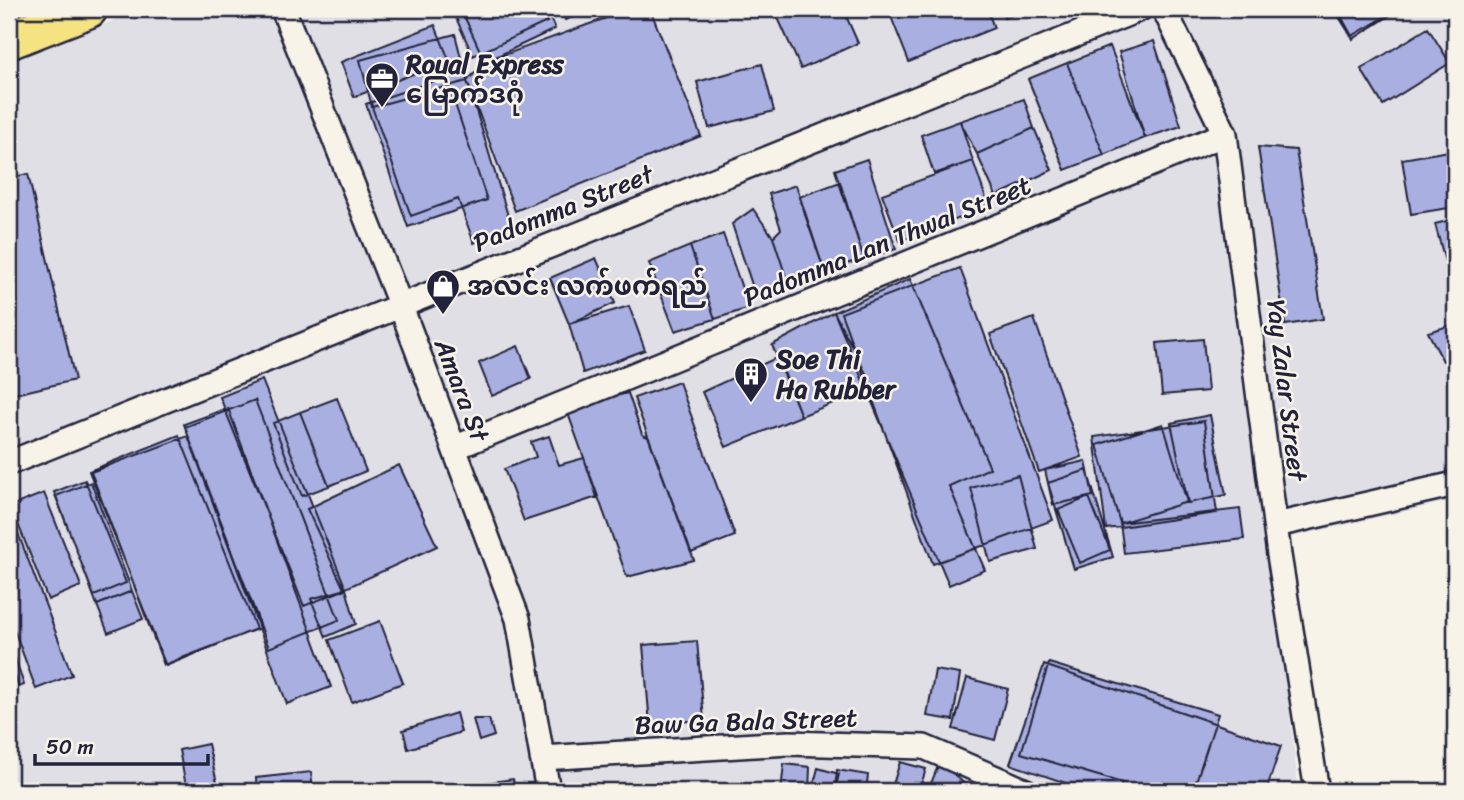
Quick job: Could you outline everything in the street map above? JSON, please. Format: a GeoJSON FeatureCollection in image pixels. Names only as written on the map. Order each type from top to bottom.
{"type":"FeatureCollection","features":[{"type":"Feature","properties":{"kind":"main road"},"geometry":{"type":"LineString","coordinates":[[9,40],[88,9]]}},
{"type":"Feature","properties":{"kind":"street","name":"Amara St"},"geometry":{"type":"LineString","coordinates":[[283,9],[400,304],[518,619],[548,791]]}},
{"type":"Feature","properties":{"kind":"street","name":"Padomma Street"},"geometry":{"type":"LineString","coordinates":[[9,463],[1140,9]]}},
{"type":"Feature","properties":{"kind":"street","name":"Yay Zalar Street"},"geometry":{"type":"LineString","coordinates":[[1164,9],[1225,134],[1279,555],[1318,791]]}},
{"type":"Feature","properties":{"kind":"street","name":"Padomma Lan Thwal Street"},"geometry":{"type":"LineString","coordinates":[[454,448],[1225,134]]}},
{"type":"Feature","properties":{"kind":"street"},"geometry":{"type":"LineString","coordinates":[[1276,525],[1455,484]]}},
{"type":"Feature","properties":{"kind":"street","name":"Baw Ga Bala Street"},"geometry":{"type":"LineString","coordinates":[[542,758],[789,743],[924,747],[1026,791]]}},
{"type":"Feature","properties":{"kind":"shaded area"},"geometry":{"type":"Polygon","coordinates":[[[142,9],[1455,9],[1455,500],[1269,542],[1299,791],[9,791],[9,62],[142,9]]]}},
{"type":"Feature","properties":{"kind":"building"},"geometry":{"type":"Polygon","coordinates":[[[452,9],[541,9],[547,22],[473,56],[452,9]]]}},
{"type":"Feature","properties":{"kind":"building"},"geometry":{"type":"Polygon","coordinates":[[[461,9],[546,9],[555,29],[485,62],[461,9]]]}},
{"type":"Feature","properties":{"kind":"building"},"geometry":{"type":"Polygon","coordinates":[[[562,9],[596,9],[565,20],[562,9]]]}},
{"type":"Feature","properties":{"kind":"building"},"geometry":{"type":"Polygon","coordinates":[[[631,9],[650,9],[701,136],[515,211],[467,81],[485,62],[631,9]]]}},
{"type":"Feature","properties":{"kind":"building"},"geometry":{"type":"Polygon","coordinates":[[[774,9],[843,9],[858,43],[801,69],[774,9]]]}},
{"type":"Feature","properties":{"kind":"building"},"geometry":{"type":"Polygon","coordinates":[[[888,9],[987,9],[994,28],[909,62],[888,9]]]}},
{"type":"Feature","properties":{"kind":"building"},"geometry":{"type":"Polygon","coordinates":[[[1000,9],[1027,9],[1004,18],[1000,9]]]}},
{"type":"Feature","properties":{"kind":"building"},"geometry":{"type":"Polygon","coordinates":[[[1334,9],[1400,9],[1353,39],[1334,9]]]}},
{"type":"Feature","properties":{"kind":"building"},"geometry":{"type":"Polygon","coordinates":[[[1337,9],[1396,9],[1397,10],[1352,36],[1337,9]]]}},
{"type":"Feature","properties":{"kind":"building"},"geometry":{"type":"Polygon","coordinates":[[[435,25],[449,60],[354,97],[341,62],[435,25]]]}},
{"type":"Feature","properties":{"kind":"building"},"geometry":{"type":"Polygon","coordinates":[[[1428,28],[1450,63],[1383,105],[1361,69],[1428,28]]]}},
{"type":"Feature","properties":{"kind":"building"},"geometry":{"type":"Polygon","coordinates":[[[455,34],[467,81],[372,107],[360,60],[455,34]]]}},
{"type":"Feature","properties":{"kind":"building"},"geometry":{"type":"Polygon","coordinates":[[[1154,41],[1181,126],[1145,138],[1119,52],[1154,41]]]}},
{"type":"Feature","properties":{"kind":"building"},"geometry":{"type":"Polygon","coordinates":[[[1110,46],[1145,138],[1104,155],[1067,63],[1110,46]]]}},
{"type":"Feature","properties":{"kind":"building"},"geometry":{"type":"Polygon","coordinates":[[[1067,63],[1104,155],[1065,170],[1028,79],[1067,63]]]}},
{"type":"Feature","properties":{"kind":"building"},"geometry":{"type":"Polygon","coordinates":[[[762,64],[774,111],[709,128],[697,82],[762,64]]]}},
{"type":"Feature","properties":{"kind":"building"},"geometry":{"type":"Polygon","coordinates":[[[446,77],[487,200],[408,227],[366,104],[446,77]]]}},
{"type":"Feature","properties":{"kind":"building"},"geometry":{"type":"Polygon","coordinates":[[[467,81],[512,229],[474,243],[458,199],[411,216],[372,107],[467,81]]]}},
{"type":"Feature","properties":{"kind":"building"},"geometry":{"type":"Polygon","coordinates":[[[1024,99],[1034,128],[977,154],[960,121],[1024,99]]]}},
{"type":"Feature","properties":{"kind":"building"},"geometry":{"type":"Polygon","coordinates":[[[960,121],[973,161],[934,174],[921,135],[960,121]]]}},
{"type":"Feature","properties":{"kind":"building"},"geometry":{"type":"Polygon","coordinates":[[[1034,128],[1052,170],[996,196],[977,154],[1034,128]]]}},
{"type":"Feature","properties":{"kind":"building"},"geometry":{"type":"Polygon","coordinates":[[[1258,147],[1296,150],[1323,319],[1285,325],[1258,147]]]}},
{"type":"Feature","properties":{"kind":"building"},"geometry":{"type":"Polygon","coordinates":[[[1455,150],[1455,207],[1411,214],[1402,159],[1455,150]]]}},
{"type":"Feature","properties":{"kind":"building"},"geometry":{"type":"Polygon","coordinates":[[[867,159],[896,249],[864,259],[835,170],[867,159]]]}},
{"type":"Feature","properties":{"kind":"building"},"geometry":{"type":"Polygon","coordinates":[[[973,161],[989,207],[900,241],[882,194],[973,161]]]}},
{"type":"Feature","properties":{"kind":"building"},"geometry":{"type":"Polygon","coordinates":[[[28,174],[75,380],[11,395],[9,178],[28,174]]]}},
{"type":"Feature","properties":{"kind":"building"},"geometry":{"type":"Polygon","coordinates":[[[840,182],[864,259],[824,270],[799,197],[840,182]]]}},
{"type":"Feature","properties":{"kind":"building"},"geometry":{"type":"Polygon","coordinates":[[[796,185],[824,270],[788,283],[773,237],[781,229],[769,194],[796,185]]]}},
{"type":"Feature","properties":{"kind":"building"},"geometry":{"type":"Polygon","coordinates":[[[753,209],[773,237],[788,283],[755,294],[732,224],[753,209]]]}},
{"type":"Feature","properties":{"kind":"building"},"geometry":{"type":"Polygon","coordinates":[[[1455,219],[1455,299],[1435,224],[1455,219]]]}},
{"type":"Feature","properties":{"kind":"building"},"geometry":{"type":"Polygon","coordinates":[[[723,234],[749,308],[715,319],[690,246],[723,234]]]}},
{"type":"Feature","properties":{"kind":"building"},"geometry":{"type":"Polygon","coordinates":[[[690,246],[715,319],[675,331],[649,263],[690,246]]]}},
{"type":"Feature","properties":{"kind":"building"},"geometry":{"type":"Polygon","coordinates":[[[596,258],[615,303],[569,324],[550,278],[596,258]]]}},
{"type":"Feature","properties":{"kind":"building"},"geometry":{"type":"Polygon","coordinates":[[[960,268],[1053,520],[933,564],[841,313],[960,268]]]}},
{"type":"Feature","properties":{"kind":"building"},"geometry":{"type":"Polygon","coordinates":[[[910,279],[990,468],[949,486],[985,570],[949,585],[834,312],[910,279]]]}},
{"type":"Feature","properties":{"kind":"building"},"geometry":{"type":"Polygon","coordinates":[[[629,306],[645,350],[583,373],[569,324],[629,306]]]}},
{"type":"Feature","properties":{"kind":"building"},"geometry":{"type":"Polygon","coordinates":[[[834,312],[873,387],[801,416],[772,345],[834,312]]]}},
{"type":"Feature","properties":{"kind":"building"},"geometry":{"type":"Polygon","coordinates":[[[1034,318],[1082,457],[1039,472],[990,334],[1034,318]]]}},
{"type":"Feature","properties":{"kind":"building"},"geometry":{"type":"Polygon","coordinates":[[[1455,324],[1455,358],[1443,361],[1428,332],[1455,324]]]}},
{"type":"Feature","properties":{"kind":"building"},"geometry":{"type":"Polygon","coordinates":[[[1203,339],[1208,391],[1162,395],[1157,343],[1203,339]]]}},
{"type":"Feature","properties":{"kind":"building"},"geometry":{"type":"Polygon","coordinates":[[[518,346],[531,379],[492,396],[479,363],[518,346]]]}},
{"type":"Feature","properties":{"kind":"building","name":"Soe Thi Ha Rubber"},"geometry":{"type":"Polygon","coordinates":[[[778,357],[801,416],[726,447],[702,392],[778,357]]]}},
{"type":"Feature","properties":{"kind":"building"},"geometry":{"type":"Polygon","coordinates":[[[262,380],[346,589],[304,606],[220,397],[262,380]]]}},
{"type":"Feature","properties":{"kind":"building"},"geometry":{"type":"Polygon","coordinates":[[[679,382],[735,536],[691,553],[634,398],[679,382]]]}},
{"type":"Feature","properties":{"kind":"building"},"geometry":{"type":"Polygon","coordinates":[[[628,393],[642,434],[649,438],[694,560],[627,577],[566,408],[628,393]]]}},
{"type":"Feature","properties":{"kind":"building"},"geometry":{"type":"Polygon","coordinates":[[[337,398],[366,471],[329,486],[300,412],[337,398]]]}},
{"type":"Feature","properties":{"kind":"building"},"geometry":{"type":"Polygon","coordinates":[[[255,400],[339,620],[269,648],[185,427],[255,400]]]}},
{"type":"Feature","properties":{"kind":"building"},"geometry":{"type":"Polygon","coordinates":[[[228,408],[331,687],[287,704],[184,424],[228,408]]]}},
{"type":"Feature","properties":{"kind":"building"},"geometry":{"type":"Polygon","coordinates":[[[300,412],[329,486],[302,496],[273,423],[300,412]]]}},
{"type":"Feature","properties":{"kind":"building"},"geometry":{"type":"Polygon","coordinates":[[[1210,415],[1226,495],[1188,503],[1171,423],[1210,415]]]}},
{"type":"Feature","properties":{"kind":"building"},"geometry":{"type":"Polygon","coordinates":[[[1204,421],[1217,513],[1106,529],[1094,437],[1204,421]]]}},
{"type":"Feature","properties":{"kind":"building"},"geometry":{"type":"Polygon","coordinates":[[[1163,424],[1187,502],[1120,523],[1097,445],[1163,424]]]}},
{"type":"Feature","properties":{"kind":"building"},"geometry":{"type":"Polygon","coordinates":[[[179,435],[256,629],[166,666],[89,471],[179,435]]]}},
{"type":"Feature","properties":{"kind":"building"},"geometry":{"type":"Polygon","coordinates":[[[188,436],[260,628],[164,665],[91,472],[188,436]]]}},
{"type":"Feature","properties":{"kind":"building"},"geometry":{"type":"Polygon","coordinates":[[[549,436],[559,465],[584,458],[597,497],[524,521],[504,469],[536,457],[531,442],[549,436]]]}},
{"type":"Feature","properties":{"kind":"building"},"geometry":{"type":"Polygon","coordinates":[[[1086,461],[1093,496],[1053,505],[1045,470],[1086,461]]]}},
{"type":"Feature","properties":{"kind":"building"},"geometry":{"type":"Polygon","coordinates":[[[399,465],[437,546],[344,589],[307,509],[399,465]]]}},
{"type":"Feature","properties":{"kind":"building"},"geometry":{"type":"Polygon","coordinates":[[[1087,470],[1113,557],[1074,569],[1048,483],[1087,470]]]}},
{"type":"Feature","properties":{"kind":"building"},"geometry":{"type":"Polygon","coordinates":[[[1018,475],[1037,549],[990,562],[971,488],[1018,475]]]}},
{"type":"Feature","properties":{"kind":"building"},"geometry":{"type":"Polygon","coordinates":[[[85,480],[126,583],[94,596],[54,492],[85,480]]]}},
{"type":"Feature","properties":{"kind":"building"},"geometry":{"type":"Polygon","coordinates":[[[91,482],[132,591],[97,605],[56,496],[91,482]]]}},
{"type":"Feature","properties":{"kind":"building"},"geometry":{"type":"Polygon","coordinates":[[[44,493],[81,586],[48,600],[11,506],[44,493]]]}},
{"type":"Feature","properties":{"kind":"building"},"geometry":{"type":"Polygon","coordinates":[[[1089,497],[1110,550],[1080,563],[1058,510],[1089,497]]]}},
{"type":"Feature","properties":{"kind":"building"},"geometry":{"type":"Polygon","coordinates":[[[1240,509],[1244,539],[1124,553],[1120,523],[1240,509]]]}},
{"type":"Feature","properties":{"kind":"building"},"geometry":{"type":"Polygon","coordinates":[[[13,520],[72,675],[36,689],[9,616],[9,521],[13,520]]]}},
{"type":"Feature","properties":{"kind":"building"},"geometry":{"type":"Polygon","coordinates":[[[346,589],[356,624],[326,637],[311,599],[346,589]]]}},
{"type":"Feature","properties":{"kind":"building"},"geometry":{"type":"Polygon","coordinates":[[[132,591],[143,619],[108,633],[97,605],[132,591]]]}},
{"type":"Feature","properties":{"kind":"building"},"geometry":{"type":"Polygon","coordinates":[[[380,621],[403,683],[352,702],[329,640],[380,621]]]}},
{"type":"Feature","properties":{"kind":"building"},"geometry":{"type":"Polygon","coordinates":[[[9,640],[24,685],[19,687],[13,671],[9,672],[9,640]]]}},
{"type":"Feature","properties":{"kind":"building"},"geometry":{"type":"Polygon","coordinates":[[[697,641],[704,720],[650,724],[643,645],[697,641]]]}},
{"type":"Feature","properties":{"kind":"building"},"geometry":{"type":"Polygon","coordinates":[[[1049,663],[1218,714],[1193,791],[1119,791],[1122,783],[1021,753],[1049,663]]]}},
{"type":"Feature","properties":{"kind":"building"},"geometry":{"type":"Polygon","coordinates":[[[1044,665],[1281,746],[1266,791],[1089,791],[1010,764],[1044,665]]]}},
{"type":"Feature","properties":{"kind":"building"},"geometry":{"type":"Polygon","coordinates":[[[935,670],[960,674],[953,720],[927,716],[935,670]]]}},
{"type":"Feature","properties":{"kind":"building"},"geometry":{"type":"Polygon","coordinates":[[[967,678],[1008,689],[995,740],[953,729],[967,678]]]}},
{"type":"Feature","properties":{"kind":"building"},"geometry":{"type":"Polygon","coordinates":[[[456,713],[461,732],[408,749],[403,730],[456,713]]]}},
{"type":"Feature","properties":{"kind":"building"},"geometry":{"type":"Polygon","coordinates":[[[473,719],[489,719],[494,736],[479,741],[473,719]]]}},
{"type":"Feature","properties":{"kind":"building"},"geometry":{"type":"Polygon","coordinates":[[[208,744],[219,791],[187,791],[179,750],[208,744]]]}},
{"type":"Feature","properties":{"kind":"building"},"geometry":{"type":"Polygon","coordinates":[[[940,761],[972,791],[928,791],[940,761]]]}},
{"type":"Feature","properties":{"kind":"building"},"geometry":{"type":"Polygon","coordinates":[[[900,762],[926,769],[919,791],[891,791],[900,762]]]}},
{"type":"Feature","properties":{"kind":"building"},"geometry":{"type":"Polygon","coordinates":[[[784,764],[810,767],[809,791],[781,791],[784,764]]]}},
{"type":"Feature","properties":{"kind":"building"},"geometry":{"type":"Polygon","coordinates":[[[818,768],[839,774],[835,791],[812,791],[818,768]]]}},
{"type":"Feature","properties":{"kind":"building"},"geometry":{"type":"Polygon","coordinates":[[[837,770],[868,775],[866,791],[835,791],[837,770]]]}},
{"type":"Feature","properties":{"kind":"building"},"geometry":{"type":"Polygon","coordinates":[[[311,772],[313,791],[257,791],[256,778],[311,772]]]}},
{"type":"Feature","properties":{"kind":"building"},"geometry":{"type":"Polygon","coordinates":[[[513,779],[515,791],[422,791],[513,779]]]}},
{"type":"Feature","properties":{"kind":"place","name":"Royal Express မြောက်ဒဂုံ"},"geometry":{"type":"Point","coordinates":[382,109]}},
{"type":"Feature","properties":{"kind":"place","name":"အလင်း လက်ဖက်ရည်"},"geometry":{"type":"Point","coordinates":[443,316]}},
{"type":"Feature","properties":{"kind":"place","name":"Soe Thi Ha Rubber"},"geometry":{"type":"Point","coordinates":[751,404]}}]}
